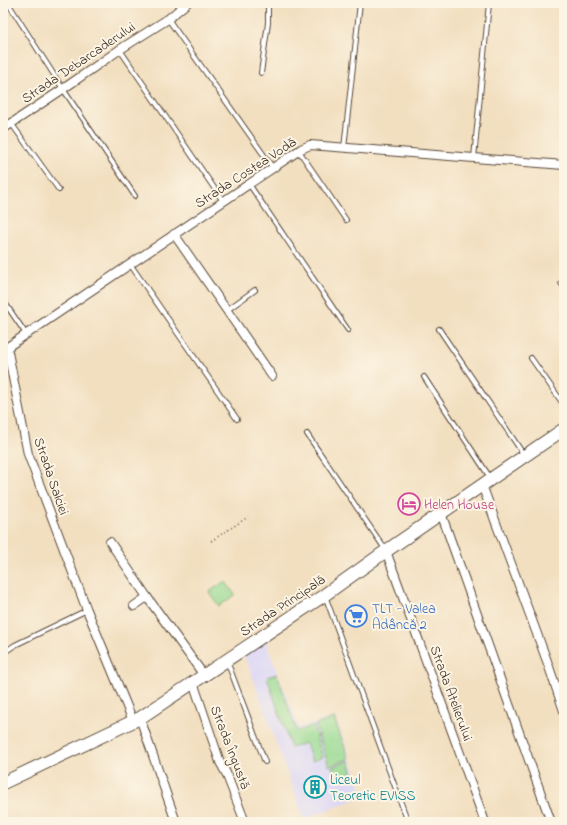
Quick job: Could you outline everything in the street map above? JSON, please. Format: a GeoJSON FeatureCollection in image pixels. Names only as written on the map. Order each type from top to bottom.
{"type":"FeatureCollection","features":[{"type":"Feature","properties":{"kind":"street","name":"Strada Debarcaderului"},"geometry":{"type":"LineString","coordinates":[[3,129],[119,50],[168,19],[187,3]]}},
{"type":"Feature","properties":{"kind":"street","name":"Strada Costea Vodă"},"geometry":{"type":"LineString","coordinates":[[5,348],[298,150],[310,145],[564,165]]}},
{"type":"Feature","properties":{"kind":"street"},"geometry":{"type":"LineString","coordinates":[[174,234],[272,376]]}},
{"type":"Feature","properties":{"kind":"street","name":"Strada Salciei"},"geometry":{"type":"LineString","coordinates":[[5,348],[28,454],[87,610],[136,719],[176,822]]}},
{"type":"Feature","properties":{"kind":"street","name":"Strada Principală"},"geometry":{"type":"LineString","coordinates":[[3,783],[136,719],[323,596],[564,429]]}},
{"type":"Feature","properties":{"kind":"street"},"geometry":{"type":"LineString","coordinates":[[486,482],[564,712]]}},
{"type":"Feature","properties":{"kind":"street"},"geometry":{"type":"LineString","coordinates":[[441,513],[551,822]]}},
{"type":"Feature","properties":{"kind":"street"},"geometry":{"type":"LineString","coordinates":[[110,542],[147,597],[203,674]]}},
{"type":"Feature","properties":{"kind":"street","name":"Strada Atelierului"},"geometry":{"type":"LineString","coordinates":[[386,551],[485,822]]}},
{"type":"Feature","properties":{"kind":"street"},"geometry":{"type":"LineString","coordinates":[[134,606],[147,597]]}},
{"type":"Feature","properties":{"kind":"street","name":"Strada Îngustă"},"geometry":{"type":"LineString","coordinates":[[193,682],[220,762],[226,773],[245,822]]}},
{"type":"Feature","properties":{"kind":"lane"},"geometry":{"type":"LineString","coordinates":[[8,3],[63,89],[135,196]]}},
{"type":"Feature","properties":{"kind":"lane"},"geometry":{"type":"LineString","coordinates":[[261,73],[268,23],[268,3]]}},
{"type":"Feature","properties":{"kind":"lane"},"geometry":{"type":"LineString","coordinates":[[344,148],[360,3]]}},
{"type":"Feature","properties":{"kind":"lane"},"geometry":{"type":"LineString","coordinates":[[474,159],[489,3]]}},
{"type":"Feature","properties":{"kind":"lane"},"geometry":{"type":"LineString","coordinates":[[168,19],[273,168]]}},
{"type":"Feature","properties":{"kind":"lane"},"geometry":{"type":"LineString","coordinates":[[119,50],[223,201]]}},
{"type":"Feature","properties":{"kind":"lane"},"geometry":{"type":"LineString","coordinates":[[11,123],[59,190]]}},
{"type":"Feature","properties":{"kind":"lane"},"geometry":{"type":"LineString","coordinates":[[298,150],[346,220]]}},
{"type":"Feature","properties":{"kind":"lane"},"geometry":{"type":"LineString","coordinates":[[248,184],[348,330]]}},
{"type":"Feature","properties":{"kind":"lane"},"geometry":{"type":"LineString","coordinates":[[130,264],[237,419]]}},
{"type":"Feature","properties":{"kind":"lane"},"geometry":{"type":"LineString","coordinates":[[561,283],[564,287]]}},
{"type":"Feature","properties":{"kind":"lane"},"geometry":{"type":"LineString","coordinates":[[227,310],[255,290]]}},
{"type":"Feature","properties":{"kind":"lane"},"geometry":{"type":"LineString","coordinates":[[3,300],[27,334]]}},
{"type":"Feature","properties":{"kind":"lane"},"geometry":{"type":"LineString","coordinates":[[438,329],[525,456]]}},
{"type":"Feature","properties":{"kind":"lane"},"geometry":{"type":"LineString","coordinates":[[532,358],[564,405]]}},
{"type":"Feature","properties":{"kind":"lane"},"geometry":{"type":"LineString","coordinates":[[424,377],[486,482]]}},
{"type":"Feature","properties":{"kind":"lane"},"geometry":{"type":"LineString","coordinates":[[307,434],[386,551]]}},
{"type":"Feature","properties":{"kind":"lane"},"geometry":{"type":"LineString","coordinates":[[323,596],[327,602],[408,822]]}},
{"type":"Feature","properties":{"kind":"lane"},"geometry":{"type":"LineString","coordinates":[[3,653],[21,642],[87,610]]}},
{"type":"Feature","properties":{"kind":"lane"},"geometry":{"type":"LineString","coordinates":[[227,660],[265,762]]}},
{"type":"Feature","properties":{"kind":"path"},"geometry":{"type":"LineString","coordinates":[[211,541],[248,516]]}},
{"type":"Feature","properties":{"kind":"shaded area"},"geometry":{"type":"Polygon","coordinates":[[[265,640],[299,728],[335,717],[364,796],[304,819],[244,654],[265,640]]]}},
{"type":"Feature","properties":{"kind":"green space"},"geometry":{"type":"Polygon","coordinates":[[[225,581],[235,595],[219,606],[209,592],[225,581]]]}},
{"type":"Feature","properties":{"kind":"green space"},"geometry":{"type":"Polygon","coordinates":[[[277,674],[297,731],[313,726],[323,757],[312,761],[306,743],[291,748],[267,677],[277,674]]]}},
{"type":"Feature","properties":{"kind":"green space"},"geometry":{"type":"Polygon","coordinates":[[[334,718],[349,759],[329,766],[315,725],[334,718]]]}},
{"type":"Feature","properties":{"kind":"green space"},"geometry":{"type":"Polygon","coordinates":[[[349,761],[353,774],[336,780],[332,767],[349,761]]]}},
{"type":"Feature","properties":{"kind":"place","name":"Helen House"},"geometry":{"type":"Point","coordinates":[409,504]}},
{"type":"Feature","properties":{"kind":"place","name":"TLT - Valea Adâncă 2"},"geometry":{"type":"Point","coordinates":[356,616]}},
{"type":"Feature","properties":{"kind":"place","name":"Liceul Teoretic EVISS"},"geometry":{"type":"Point","coordinates":[315,787]}}]}
